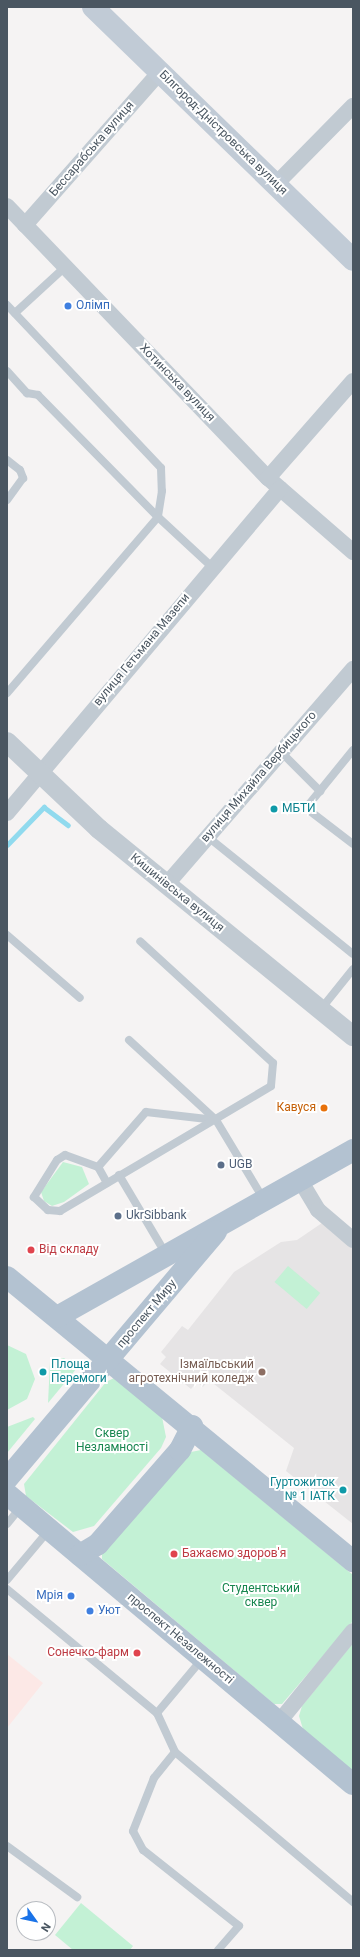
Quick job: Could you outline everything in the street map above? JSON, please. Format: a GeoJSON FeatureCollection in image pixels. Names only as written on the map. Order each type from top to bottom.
{"type":"FeatureCollection","features":[{"type":"Feature","properties":{"kind":"main road","name":"Білгород-Дністровська вулиця"},"geometry":{"type":"LineString","coordinates":[[93,7],[353,260]]}},
{"type":"Feature","properties":{"kind":"main road","name":"проспект Миру"},"geometry":{"type":"LineString","coordinates":[[57,1317],[166,1254],[353,1150]]}},
{"type":"Feature","properties":{"kind":"main road","name":"проспект Миру"},"geometry":{"type":"LineString","coordinates":[[7,1479],[110,1360],[225,1222]]}},
{"type":"Feature","properties":{"kind":"main road"},"geometry":{"type":"LineString","coordinates":[[7,1277],[192,1426],[353,1561]]}},
{"type":"Feature","properties":{"kind":"main road"},"geometry":{"type":"LineString","coordinates":[[80,1555],[98,1544],[180,1450],[192,1426]]}},
{"type":"Feature","properties":{"kind":"main road","name":"проспект Незалежності"},"geometry":{"type":"LineString","coordinates":[[14,1500],[353,1784]]}},
{"type":"Feature","properties":{"kind":"street","name":"Бессарабська вулиця"},"geometry":{"type":"LineString","coordinates":[[25,226],[160,72]]}},
{"type":"Feature","properties":{"kind":"street"},"geometry":{"type":"LineString","coordinates":[[276,184],[353,106]]}},
{"type":"Feature","properties":{"kind":"street","name":"Хотинська вулиця"},"geometry":{"type":"LineString","coordinates":[[7,206],[274,484],[353,552]]}},
{"type":"Feature","properties":{"kind":"street","name":"вулиця Гетьмана Мазепи"},"geometry":{"type":"LineString","coordinates":[[7,813],[212,567],[353,381]]}},
{"type":"Feature","properties":{"kind":"street","name":"вулиця Михайла Вербицького"},"geometry":{"type":"LineString","coordinates":[[166,885],[280,751],[353,669]]}},
{"type":"Feature","properties":{"kind":"street","name":"Кишинівська вулиця"},"geometry":{"type":"LineString","coordinates":[[7,742],[40,775],[166,885],[353,1036]]}},
{"type":"Feature","properties":{"kind":"street"},"geometry":{"type":"LineString","coordinates":[[300,1180],[318,1210],[353,1240]]}},
{"type":"Feature","properties":{"kind":"street"},"geometry":{"type":"LineString","coordinates":[[279,1722],[353,1631]]}},
{"type":"Feature","properties":{"kind":"lane"},"geometry":{"type":"LineString","coordinates":[[15,313],[65,267]]}},
{"type":"Feature","properties":{"kind":"lane"},"geometry":{"type":"LineString","coordinates":[[7,305],[161,468],[158,517],[7,693]]}},
{"type":"Feature","properties":{"kind":"lane"},"geometry":{"type":"LineString","coordinates":[[7,371],[28,394],[38,395],[158,517],[212,567]]}},
{"type":"Feature","properties":{"kind":"lane"},"geometry":{"type":"LineString","coordinates":[[7,460],[20,470],[23,478],[7,500]]}},
{"type":"Feature","properties":{"kind":"lane"},"geometry":{"type":"LineString","coordinates":[[353,750],[306,808],[353,844]]}},
{"type":"Feature","properties":{"kind":"lane"},"geometry":{"type":"LineString","coordinates":[[280,751],[320,791]]}},
{"type":"Feature","properties":{"kind":"lane"},"geometry":{"type":"LineString","coordinates":[[208,837],[353,954]]}},
{"type":"Feature","properties":{"kind":"lane"},"geometry":{"type":"LineString","coordinates":[[7,935],[80,998]]}},
{"type":"Feature","properties":{"kind":"lane"},"geometry":{"type":"LineString","coordinates":[[107,1183],[98,1167],[65,1155],[57,1160],[35,1192],[35,1201],[48,1210],[60,1211],[107,1183],[119,1175],[216,1120],[271,1086],[273,1063],[140,941]]}},
{"type":"Feature","properties":{"kind":"lane"},"geometry":{"type":"LineString","coordinates":[[320,1010],[353,970]]}},
{"type":"Feature","properties":{"kind":"lane"},"geometry":{"type":"LineString","coordinates":[[129,1040],[216,1120],[264,1200]]}},
{"type":"Feature","properties":{"kind":"lane"},"geometry":{"type":"LineString","coordinates":[[98,1167],[146,1112],[216,1120]]}},
{"type":"Feature","properties":{"kind":"lane"},"geometry":{"type":"LineString","coordinates":[[119,1175],[166,1254]]}},
{"type":"Feature","properties":{"kind":"lane"},"geometry":{"type":"LineString","coordinates":[[7,1524],[14,1500]]}},
{"type":"Feature","properties":{"kind":"lane"},"geometry":{"type":"LineString","coordinates":[[7,1580],[49,1529]]}},
{"type":"Feature","properties":{"kind":"lane"},"geometry":{"type":"LineString","coordinates":[[7,1589],[157,1713],[175,1752],[353,1902]]}},
{"type":"Feature","properties":{"kind":"lane"},"geometry":{"type":"LineString","coordinates":[[157,1713],[203,1658]]}},
{"type":"Feature","properties":{"kind":"lane"},"geometry":{"type":"LineString","coordinates":[[175,1752],[154,1778],[133,1831],[143,1850],[239,1926],[218,1950]]}},
{"type":"Feature","properties":{"kind":"lane"},"geometry":{"type":"LineString","coordinates":[[7,1846],[77,1897]]}},
{"type":"Feature","properties":{"kind":"shaded area","name":"Ізмаїльський агротехнічний коледж"},"geometry":{"type":"Polygon","coordinates":[[[322,1223],[353,1247],[353,1524],[286,1471],[294,1448],[209,1380],[203,1387],[197,1382],[191,1389],[160,1364],[166,1357],[161,1352],[182,1326],[188,1330],[234,1272],[281,1242],[297,1240],[322,1223]]]}},
{"type":"Feature","properties":{"kind":"shaded area"},"geometry":{"type":"Polygon","coordinates":[[[7,1654],[43,1683],[7,1728],[7,1654]]]}},
{"type":"Feature","properties":{"kind":"green space"},"geometry":{"type":"Polygon","coordinates":[[[63,1162],[82,1167],[89,1184],[64,1202],[52,1206],[44,1201],[41,1192],[63,1162]]]}},
{"type":"Feature","properties":{"kind":"green space"},"geometry":{"type":"Polygon","coordinates":[[[288,1266],[320,1293],[307,1309],[275,1282],[288,1266]]]}},
{"type":"Feature","properties":{"kind":"green space"},"geometry":{"type":"Polygon","coordinates":[[[7,1345],[26,1354],[35,1379],[27,1399],[7,1410],[7,1345]]]}},
{"type":"Feature","properties":{"kind":"green space"},"geometry":{"type":"Polygon","coordinates":[[[64,1358],[77,1368],[48,1403],[50,1362],[64,1358]]]}},
{"type":"Feature","properties":{"kind":"green space","name":"Сквер Незламності"},"geometry":{"type":"Polygon","coordinates":[[[114,1378],[162,1417],[166,1437],[161,1448],[94,1526],[73,1532],[26,1496],[24,1484],[106,1382],[114,1378]]]}},
{"type":"Feature","properties":{"kind":"green space"},"geometry":{"type":"Polygon","coordinates":[[[33,1417],[35,1419],[7,1453],[7,1427],[33,1417]]]}},
{"type":"Feature","properties":{"kind":"green space","name":"Студентський сквер"},"geometry":{"type":"Polygon","coordinates":[[[201,1450],[353,1575],[353,1621],[282,1704],[274,1704],[102,1559],[102,1552],[191,1452],[201,1450]]]}},
{"type":"Feature","properties":{"kind":"green space"},"geometry":{"type":"Polygon","coordinates":[[[353,1643],[353,1771],[303,1729],[299,1716],[302,1706],[353,1643]]]}},
{"type":"Feature","properties":{"kind":"green space"},"geometry":{"type":"Polygon","coordinates":[[[81,1903],[133,1946],[130,1950],[73,1950],[56,1936],[56,1934],[81,1903]]]}},
{"type":"Feature","properties":{"kind":"waterway"},"geometry":{"type":"LineString","coordinates":[[7,845],[44,807],[68,825]]}},
{"type":"Feature","properties":{"kind":"place","name":"Олімп"},"geometry":{"type":"Point","coordinates":[68,306]}},
{"type":"Feature","properties":{"kind":"place","name":"МБТИ"},"geometry":{"type":"Point","coordinates":[274,809]}},
{"type":"Feature","properties":{"kind":"place","name":"Кавуся"},"geometry":{"type":"Point","coordinates":[324,1108]}},
{"type":"Feature","properties":{"kind":"place","name":"UGB"},"geometry":{"type":"Point","coordinates":[221,1165]}},
{"type":"Feature","properties":{"kind":"place","name":"UkrSibbank"},"geometry":{"type":"Point","coordinates":[118,1216]}},
{"type":"Feature","properties":{"kind":"place","name":"Від складу"},"geometry":{"type":"Point","coordinates":[31,1250]}},
{"type":"Feature","properties":{"kind":"place","name":"Площа Перемоги"},"geometry":{"type":"Point","coordinates":[43,1372]}},
{"type":"Feature","properties":{"kind":"place","name":"Ізмаїльський агротехнічний коледж"},"geometry":{"type":"Point","coordinates":[262,1372]}},
{"type":"Feature","properties":{"kind":"place","name":"Гуртожиток № 1 ІАТК"},"geometry":{"type":"Point","coordinates":[343,1490]}},
{"type":"Feature","properties":{"kind":"place","name":"Бажаємо здоров'я"},"geometry":{"type":"Point","coordinates":[174,1554]}},
{"type":"Feature","properties":{"kind":"place","name":"Мрія"},"geometry":{"type":"Point","coordinates":[71,1596]}},
{"type":"Feature","properties":{"kind":"place","name":"Уют"},"geometry":{"type":"Point","coordinates":[90,1611]}},
{"type":"Feature","properties":{"kind":"place","name":"Сонечко-фарм"},"geometry":{"type":"Point","coordinates":[137,1653]}}]}
